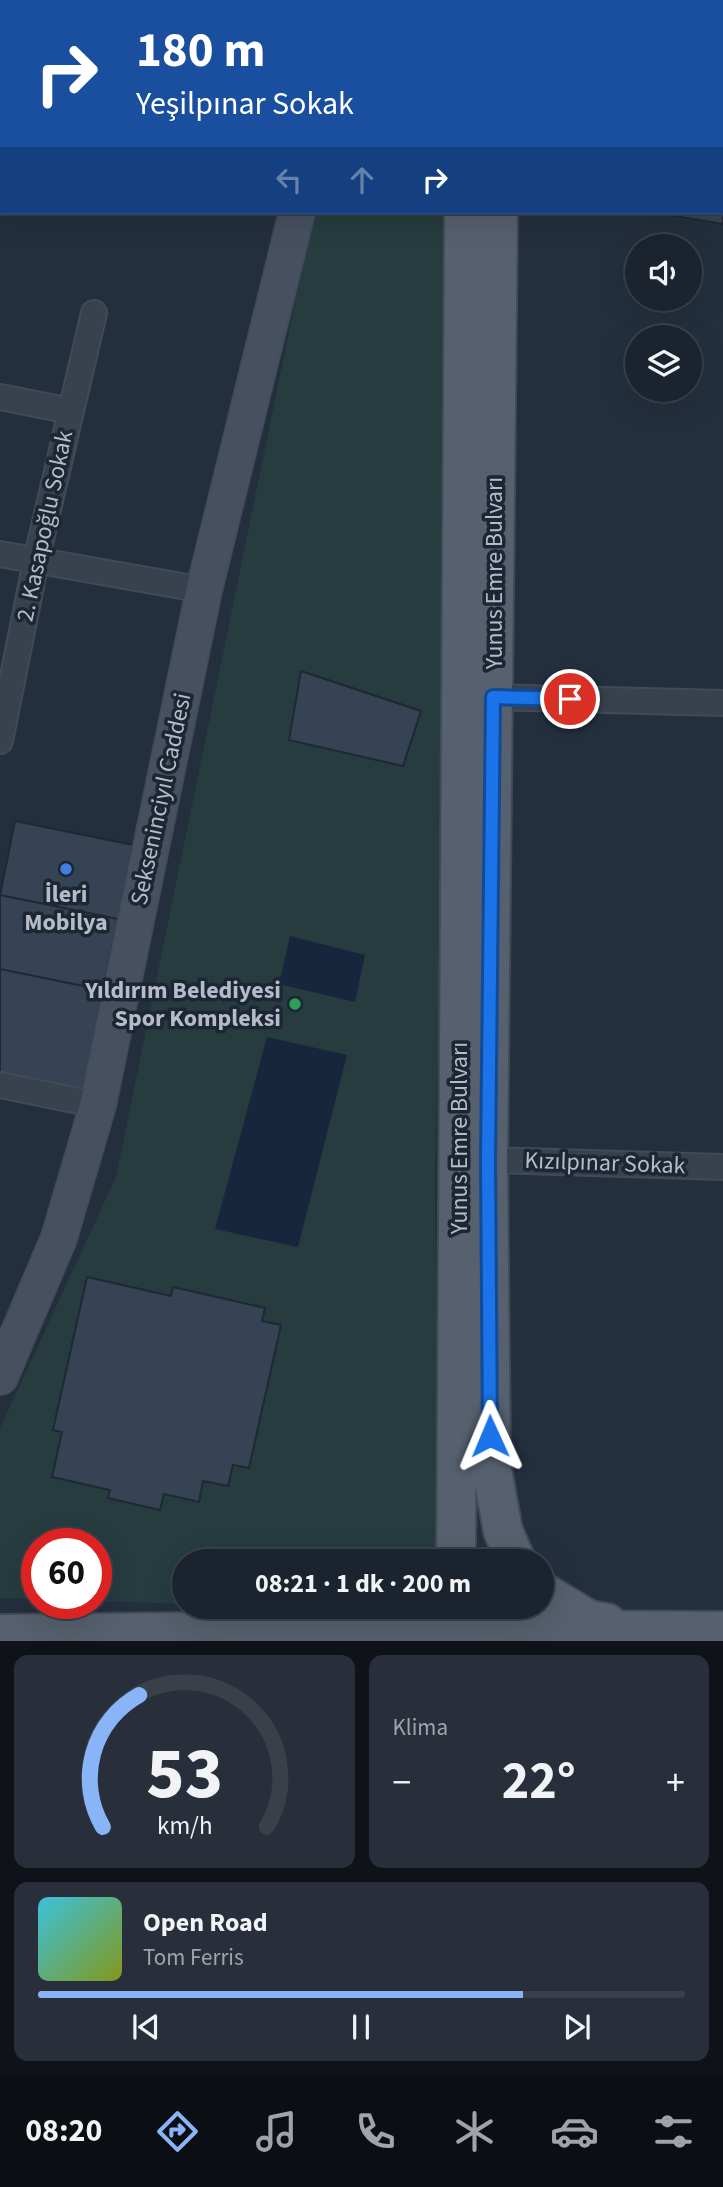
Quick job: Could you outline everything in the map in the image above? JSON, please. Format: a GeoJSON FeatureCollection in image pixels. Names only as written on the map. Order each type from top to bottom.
{"type":"FeatureCollection","features":[{"type":"Feature","properties":{"kind":"main road","name":"Sekseninciyıl Caddesi"},"geometry":{"type":"LineString","coordinates":[[0,1377],[59,1238],[98,1105],[204,590],[297,214]]}},
{"type":"Feature","properties":{"kind":"main road","name":"Yunus Emre Bulvarı"},"geometry":{"type":"LineString","coordinates":[[456,1549],[464,214]]}},
{"type":"Feature","properties":{"kind":"main road","name":"Yunus Emre Bulvarı"},"geometry":{"type":"LineString","coordinates":[[498,214],[488,1160],[491,1464],[503,1531],[511,1549]]}},
{"type":"Feature","properties":{"kind":"main road"},"geometry":{"type":"LineString","coordinates":[[491,1464],[493,1549]]}},
{"type":"Feature","properties":{"kind":"main road"},"geometry":{"type":"LineString","coordinates":[[554,1599],[589,1620],[644,1630]]}},
{"type":"Feature","properties":{"kind":"main road"},"geometry":{"type":"LineString","coordinates":[[0,1634],[456,1625],[723,1631]]}},
{"type":"Feature","properties":{"kind":"street","name":"2. Kasapoğlu Sokak"},"geometry":{"type":"LineString","coordinates":[[0,741],[4,703],[94,313]]}},
{"type":"Feature","properties":{"kind":"street"},"geometry":{"type":"LineString","coordinates":[[0,397],[71,411]]}},
{"type":"Feature","properties":{"kind":"street"},"geometry":{"type":"LineString","coordinates":[[0,554],[204,590]]}},
{"type":"Feature","properties":{"kind":"street"},"geometry":{"type":"LineString","coordinates":[[493,697],[723,703]]}},
{"type":"Feature","properties":{"kind":"street"},"geometry":{"type":"LineString","coordinates":[[0,1085],[98,1105]]}},
{"type":"Feature","properties":{"kind":"street","name":"Kızılpınar Sokak"},"geometry":{"type":"LineString","coordinates":[[488,1160],[723,1167]]}},
{"type":"Feature","properties":{"kind":"green space","name":"Yıldırım Belediyesi Spor Kompleksi"},"geometry":{"type":"Polygon","coordinates":[[[316,214],[447,214],[444,846],[435,1163],[439,1549],[172,1549],[172,1604],[112,1602],[112,1528],[21,1528],[21,1599],[0,1598],[0,1428],[116,1177],[295,302],[316,214]]]}},
{"type":"Feature","properties":{"kind":"water"},"geometry":{"type":"Polygon","coordinates":[[[290,936],[365,955],[355,1002],[279,984],[290,936]]]}},
{"type":"Feature","properties":{"kind":"water"},"geometry":{"type":"Polygon","coordinates":[[[267,1037],[347,1055],[298,1247],[215,1229],[267,1037]]]}},
{"type":"Feature","properties":{"kind":"building"},"geometry":{"type":"Polygon","coordinates":[[[663,214],[723,214],[723,224],[663,214]]]}},
{"type":"Feature","properties":{"kind":"building"},"geometry":{"type":"Polygon","coordinates":[[[301,671],[421,711],[403,766],[289,740],[301,671]]]}},
{"type":"Feature","properties":{"kind":"building","name":"İleri Mobilya"},"geometry":{"type":"Polygon","coordinates":[[[15,821],[133,845],[118,919],[0,895],[15,821]]]}},
{"type":"Feature","properties":{"kind":"building"},"geometry":{"type":"Polygon","coordinates":[[[0,895],[118,919],[103,990],[0,969],[0,895]]]}},
{"type":"Feature","properties":{"kind":"building"},"geometry":{"type":"Polygon","coordinates":[[[0,969],[103,990],[82,1096],[0,1079],[0,969]]]}},
{"type":"Feature","properties":{"kind":"building"},"geometry":{"type":"Polygon","coordinates":[[[87,1277],[171,1296],[173,1287],[265,1308],[262,1321],[281,1325],[249,1468],[233,1465],[228,1486],[203,1481],[199,1502],[164,1494],[160,1510],[108,1498],[110,1490],[52,1477],[62,1432],[53,1430],[87,1277]]]}},
{"type":"Feature","properties":{"kind":"place","name":"İleri Mobilya"},"geometry":{"type":"Point","coordinates":[66,869]}},
{"type":"Feature","properties":{"kind":"place","name":"Yıldırım Belediyesi Spor Kompleksi"},"geometry":{"type":"Point","coordinates":[295,1004]}},
{"type":"Feature","properties":{"kind":"route"},"geometry":{"type":"LineString","coordinates":[[490,1436],[488,1160],[493,697],[570,699]]}}]}
